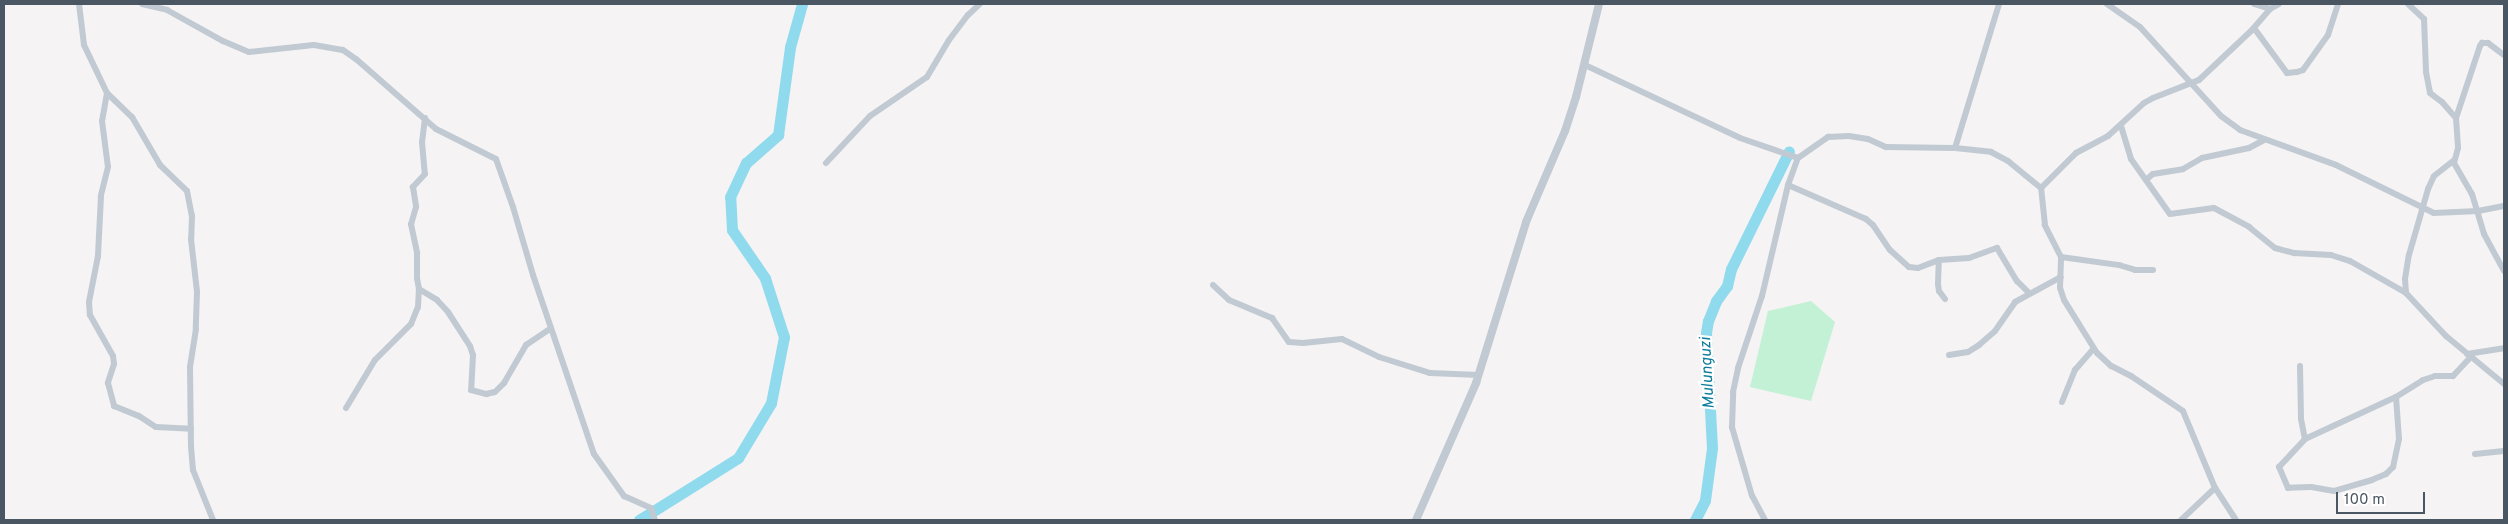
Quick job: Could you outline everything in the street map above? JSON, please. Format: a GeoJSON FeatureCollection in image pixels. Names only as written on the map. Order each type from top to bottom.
{"type":"FeatureCollection","features":[{"type":"Feature","properties":{"kind":"street"},"geometry":{"type":"LineString","coordinates":[[79,4],[84,45],[107,93],[132,117],[160,165],[187,191],[192,216],[191,239],[197,298],[196,329],[190,367],[193,470],[213,520]]}},
{"type":"Feature","properties":{"kind":"street"},"geometry":{"type":"LineString","coordinates":[[142,4],[167,10],[223,42],[249,52],[314,45],[343,50],[447,136],[478,148],[497,162],[594,454],[624,496],[651,508],[655,520]]}},
{"type":"Feature","properties":{"kind":"street"},"geometry":{"type":"LineString","coordinates":[[826,163],[870,116],[927,77],[960,25],[980,4]]}},
{"type":"Feature","properties":{"kind":"street"},"geometry":{"type":"LineString","coordinates":[[1416,520],[1479,374],[1510,269],[1537,192],[1564,131],[1585,65],[1600,4]]}},
{"type":"Feature","properties":{"kind":"street"},"geometry":{"type":"LineString","coordinates":[[1955,148],[1999,4]]}},
{"type":"Feature","properties":{"kind":"street"},"geometry":{"type":"LineString","coordinates":[[2107,4],[2140,27],[2221,116],[2240,130],[2336,165],[2423,209],[2446,214],[2504,206]]}},
{"type":"Feature","properties":{"kind":"street"},"geometry":{"type":"LineString","coordinates":[[2254,4],[2270,9]]}},
{"type":"Feature","properties":{"kind":"street"},"geometry":{"type":"LineString","coordinates":[[2041,188],[2076,153],[2108,136],[2153,98],[2193,84],[2254,28],[2270,9],[2279,4]]}},
{"type":"Feature","properties":{"kind":"street"},"geometry":{"type":"LineString","coordinates":[[2254,28],[2287,72],[2297,72],[2303,70],[2328,35],[2338,4]]}},
{"type":"Feature","properties":{"kind":"street"},"geometry":{"type":"LineString","coordinates":[[2408,4],[2421,13],[2426,25],[2426,72],[2430,93],[2442,102],[2456,118]]}},
{"type":"Feature","properties":{"kind":"street"},"geometry":{"type":"LineString","coordinates":[[2406,293],[2405,279],[2409,255],[2428,189],[2434,176],[2454,161],[2458,148],[2456,118],[2480,46],[2482,43],[2488,43],[2504,55]]}},
{"type":"Feature","properties":{"kind":"street"},"geometry":{"type":"LineString","coordinates":[[1585,65],[1740,138],[1798,158]]}},
{"type":"Feature","properties":{"kind":"street"},"geometry":{"type":"LineString","coordinates":[[107,93],[102,121],[108,167],[102,196],[98,256],[89,302],[90,315],[113,356],[114,364],[108,383],[114,406],[139,416],[156,427],[191,429]]}},
{"type":"Feature","properties":{"kind":"street"},"geometry":{"type":"LineString","coordinates":[[346,408],[375,360],[411,324],[418,307],[420,289],[415,266],[417,253],[411,224],[416,207],[413,187],[425,174],[422,142],[425,118]]}},
{"type":"Feature","properties":{"kind":"street"},"geometry":{"type":"LineString","coordinates":[[2121,126],[2131,159],[2170,214],[2214,208],[2249,227],[2275,248],[2294,253],[2331,255],[2350,261],[2406,293],[2446,336],[2504,384]]}},
{"type":"Feature","properties":{"kind":"street"},"geometry":{"type":"LineString","coordinates":[[1765,520],[1752,496],[1732,427],[1733,392],[1738,368],[1762,296],[1788,185],[1798,158],[1825,139],[1835,137],[1863,138],[1886,147],[1955,148],[1990,152],[2001,156],[2041,188],[2045,225],[2062,257],[2061,277],[2064,300],[2093,349],[2111,366],[2181,408],[2188,419],[2215,488],[2236,520]]}},
{"type":"Feature","properties":{"kind":"street"},"geometry":{"type":"LineString","coordinates":[[2146,180],[2153,174],[2183,169],[2202,158],[2249,148],[2264,140]]}},
{"type":"Feature","properties":{"kind":"street"},"geometry":{"type":"LineString","coordinates":[[2454,161],[2472,194],[2484,234],[2504,271]]}},
{"type":"Feature","properties":{"kind":"street"},"geometry":{"type":"LineString","coordinates":[[1788,185],[1866,219],[1890,250],[1909,267],[1918,268],[1939,260],[1969,258],[1997,248],[2016,281],[2030,294]]}},
{"type":"Feature","properties":{"kind":"street"},"geometry":{"type":"LineString","coordinates":[[2062,257],[2118,265],[2135,270],[2153,270]]}},
{"type":"Feature","properties":{"kind":"street"},"geometry":{"type":"LineString","coordinates":[[1939,260],[1938,284],[1945,299]]}},
{"type":"Feature","properties":{"kind":"street"},"geometry":{"type":"LineString","coordinates":[[1949,355],[1968,352],[1979,345],[1994,332],[2009,307],[2061,277]]}},
{"type":"Feature","properties":{"kind":"street"},"geometry":{"type":"LineString","coordinates":[[1213,286],[1229,300],[1272,318],[1289,342],[1303,344],[1342,339],[1379,356],[1430,373],[1479,374]]}},
{"type":"Feature","properties":{"kind":"street"},"geometry":{"type":"LineString","coordinates":[[420,289],[443,306],[470,346],[474,355],[471,390],[486,394],[495,392],[504,383],[526,345],[552,328]]}},
{"type":"Feature","properties":{"kind":"street"},"geometry":{"type":"LineString","coordinates":[[2396,397],[2399,439],[2397,456],[2393,467],[2386,474],[2334,491],[2311,487],[2288,488],[2279,466],[2306,439],[2396,397],[2423,380],[2435,376],[2452,376],[2469,356],[2504,348]]}},
{"type":"Feature","properties":{"kind":"street"},"geometry":{"type":"LineString","coordinates":[[2062,402],[2075,370],[2093,349]]}},
{"type":"Feature","properties":{"kind":"street"},"geometry":{"type":"LineString","coordinates":[[2300,366],[2300,414],[2306,439]]}},
{"type":"Feature","properties":{"kind":"street"},"geometry":{"type":"LineString","coordinates":[[2475,454],[2504,451]]}},
{"type":"Feature","properties":{"kind":"street"},"geometry":{"type":"LineString","coordinates":[[2181,520],[2215,488]]}},
{"type":"Feature","properties":{"kind":"green space"},"geometry":{"type":"Polygon","coordinates":[[[1811,301],[1835,322],[1811,401],[1750,387],[1768,311],[1811,301]]]}},
{"type":"Feature","properties":{"kind":"waterway"},"geometry":{"type":"LineString","coordinates":[[639,520],[738,458],[771,403],[784,337],[765,278],[732,230],[730,197],[746,163],[778,135],[790,47],[802,4]]}},
{"type":"Feature","properties":{"kind":"waterway","name":"Mulunguzi"},"geometry":{"type":"LineString","coordinates":[[1695,520],[1705,500],[1712,448],[1706,333],[1708,321],[1716,301],[1727,286],[1731,269],[1789,151]]}}]}
